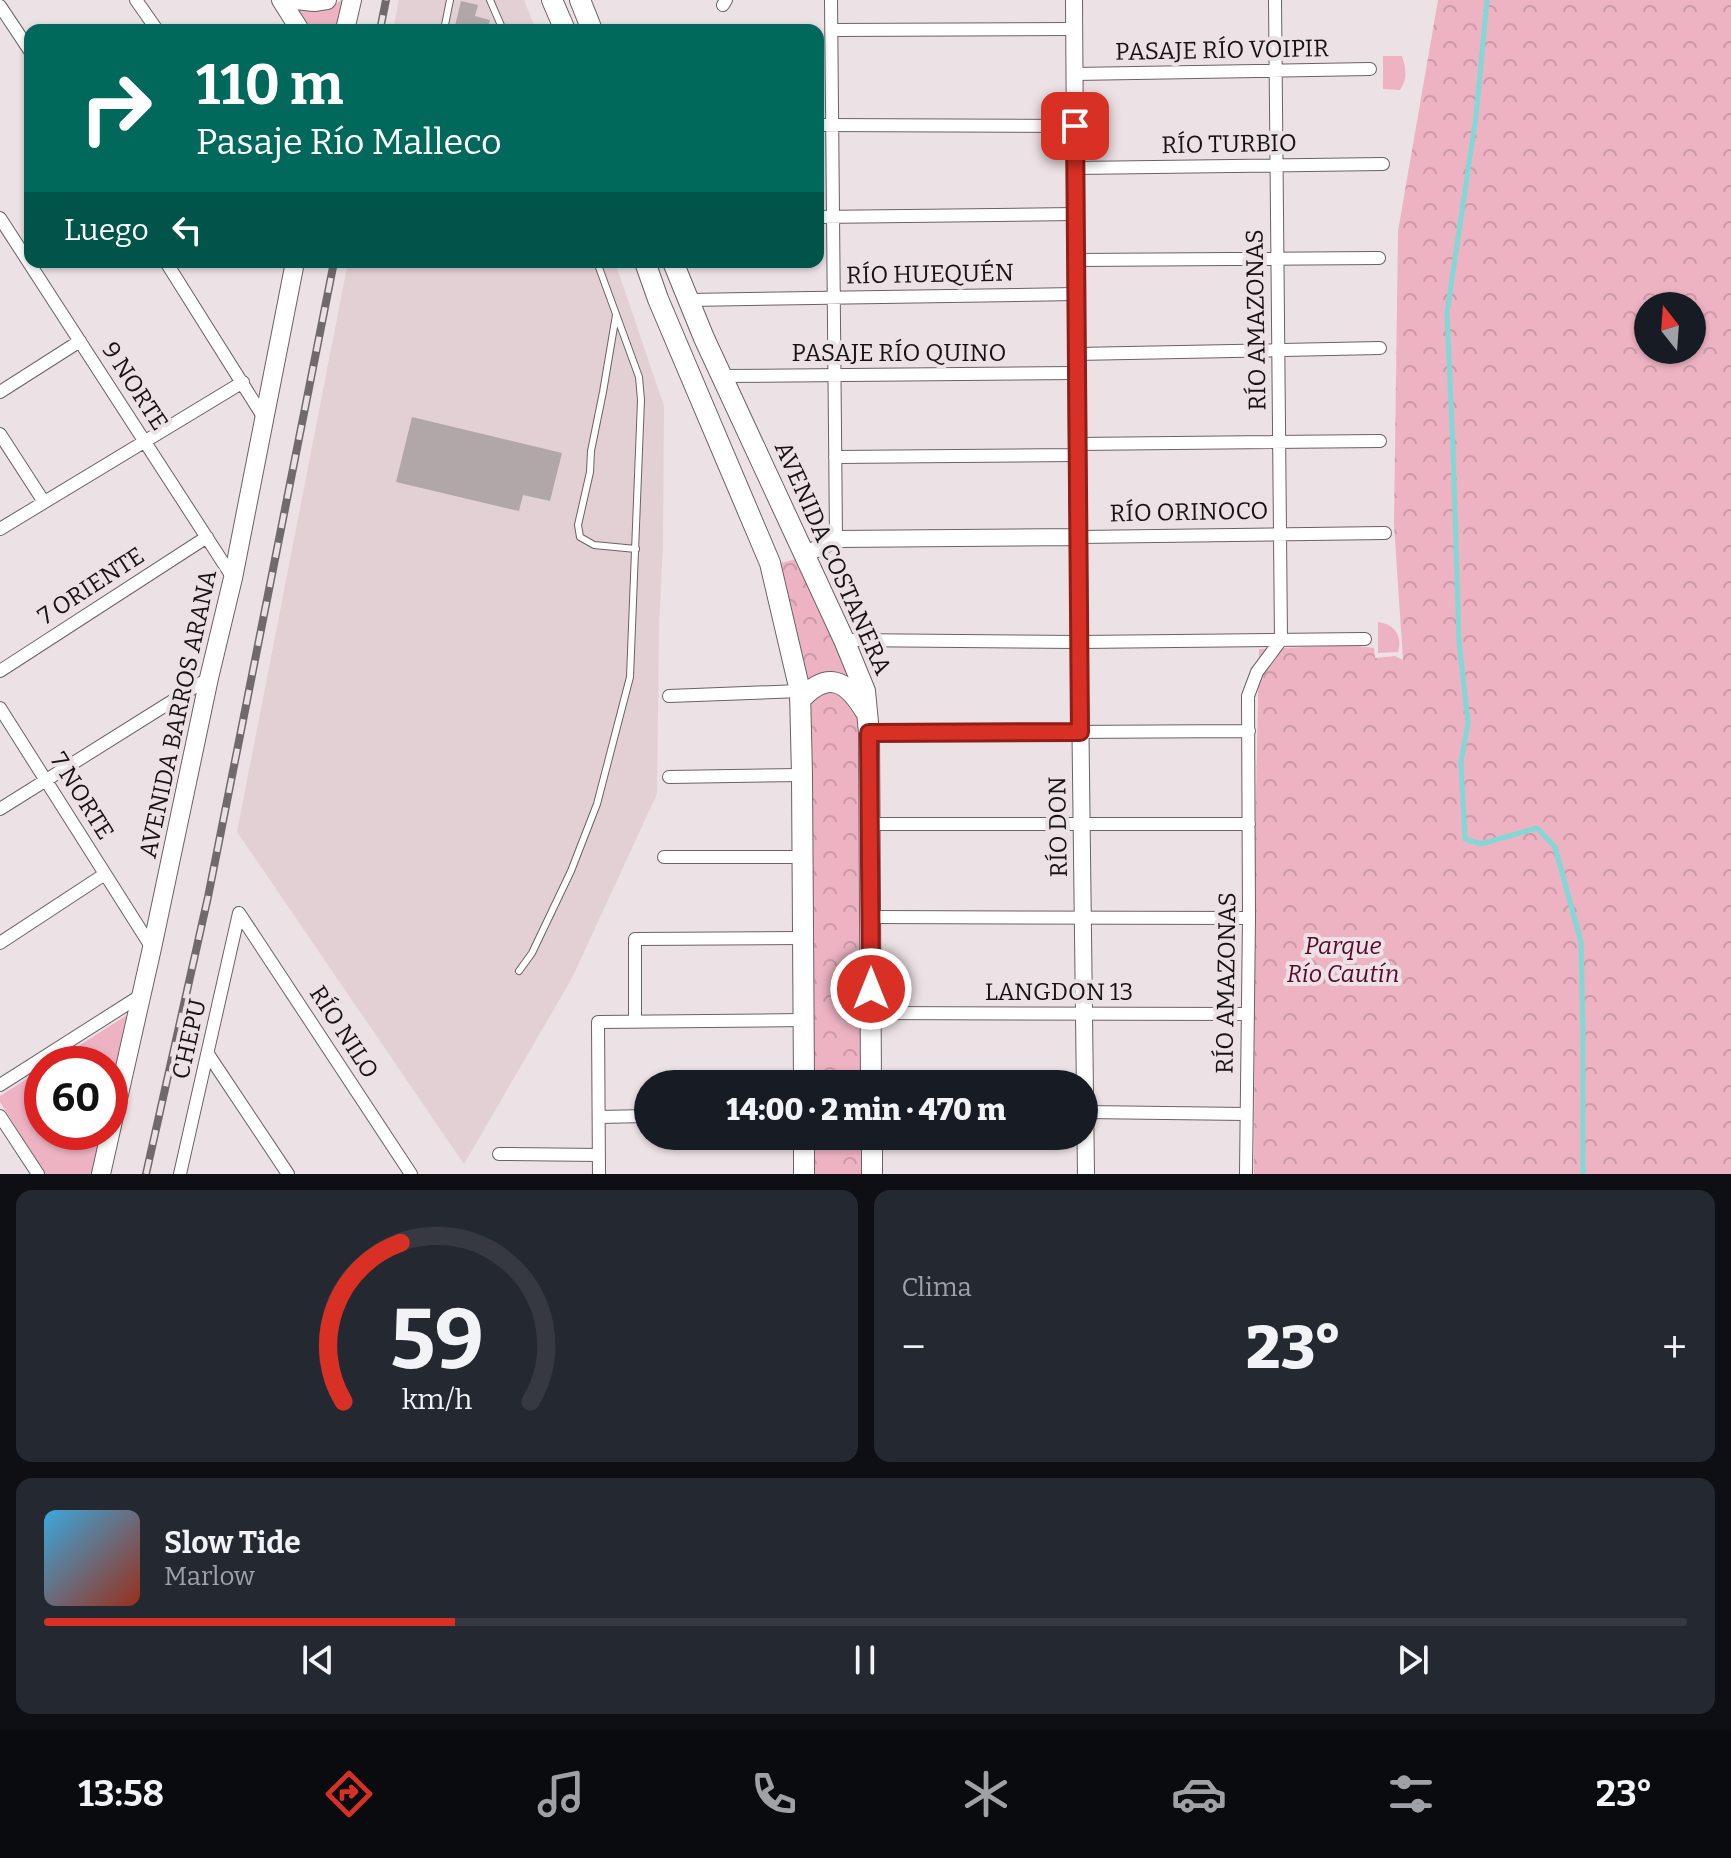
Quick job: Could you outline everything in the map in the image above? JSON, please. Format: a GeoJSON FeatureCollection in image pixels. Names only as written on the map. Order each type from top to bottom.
{"type":"FeatureCollection","features":[{"type":"Feature","properties":{"kind":"main road"},"geometry":{"type":"LineString","coordinates":[[281,0],[296,24]]}},
{"type":"Feature","properties":{"kind":"main road"},"geometry":{"type":"LineString","coordinates":[[296,0],[327,0]]}},
{"type":"Feature","properties":{"kind":"main road"},"geometry":{"type":"LineString","coordinates":[[346,24],[352,0]]}},
{"type":"Feature","properties":{"kind":"main road"},"geometry":{"type":"LineString","coordinates":[[552,0],[562,24]]}},
{"type":"Feature","properties":{"kind":"main road"},"geometry":{"type":"LineString","coordinates":[[580,0],[590,24]]}},
{"type":"Feature","properties":{"kind":"main road","name":"AVENIDA BARROS ARANA"},"geometry":{"type":"LineString","coordinates":[[101,1174],[233,578],[294,268]]}},
{"type":"Feature","properties":{"kind":"main road"},"geometry":{"type":"LineString","coordinates":[[647,268],[770,563],[800,696],[804,1070]]}},
{"type":"Feature","properties":{"kind":"main road","name":"AVENIDA COSTANERA"},"geometry":{"type":"LineString","coordinates":[[675,268],[865,691],[870,824],[871,1070]]}},
{"type":"Feature","properties":{"kind":"main road"},"geometry":{"type":"LineString","coordinates":[[800,696],[827,681],[837,683],[857,696],[868,724]]}},
{"type":"Feature","properties":{"kind":"main road"},"geometry":{"type":"LineString","coordinates":[[804,1150],[804,1174]]}},
{"type":"Feature","properties":{"kind":"main road"},"geometry":{"type":"LineString","coordinates":[[872,1150],[872,1174]]}},
{"type":"Feature","properties":{"kind":"street"},"geometry":{"type":"LineString","coordinates":[[136,0],[153,24]]}},
{"type":"Feature","properties":{"kind":"street"},"geometry":{"type":"LineString","coordinates":[[831,0],[832,30],[825,125],[833,216],[836,539]]}},
{"type":"Feature","properties":{"kind":"street","name":"RÍO DON"},"geometry":{"type":"LineString","coordinates":[[1074,0],[1084,1070]]}},
{"type":"Feature","properties":{"kind":"street","name":"RÍO AMAZONAS"},"geometry":{"type":"LineString","coordinates":[[1246,1174],[1248,696],[1257,672],[1281,640],[1275,0]]}},
{"type":"Feature","properties":{"kind":"street"},"geometry":{"type":"LineString","coordinates":[[0,6],[24,42]]}},
{"type":"Feature","properties":{"kind":"street"},"geometry":{"type":"LineString","coordinates":[[832,30],[1074,29]]}},
{"type":"Feature","properties":{"kind":"street","name":"PASAJE RÍO VOIPIR"},"geometry":{"type":"LineString","coordinates":[[1074,74],[1370,69]]}},
{"type":"Feature","properties":{"kind":"street"},"geometry":{"type":"LineString","coordinates":[[825,125],[1075,126]]}},
{"type":"Feature","properties":{"kind":"street","name":"RÍO TURBIO"},"geometry":{"type":"LineString","coordinates":[[1075,168],[1383,164]]}},
{"type":"Feature","properties":{"kind":"street"},"geometry":{"type":"LineString","coordinates":[[824,217],[1075,214]]}},
{"type":"Feature","properties":{"kind":"street","name":"9 NORTE"},"geometry":{"type":"LineString","coordinates":[[0,218],[24,251]]}},
{"type":"Feature","properties":{"kind":"street"},"geometry":{"type":"LineString","coordinates":[[1076,260],[1379,258]]}},
{"type":"Feature","properties":{"kind":"street","name":"9 NORTE"},"geometry":{"type":"LineString","coordinates":[[35,268],[233,578]]}},
{"type":"Feature","properties":{"kind":"street"},"geometry":{"type":"LineString","coordinates":[[170,268],[264,418]]}},
{"type":"Feature","properties":{"kind":"street","name":"RÍO HUEQUÉN"},"geometry":{"type":"LineString","coordinates":[[688,300],[1076,294]]}},
{"type":"Feature","properties":{"kind":"street"},"geometry":{"type":"LineString","coordinates":[[0,392],[80,341]]}},
{"type":"Feature","properties":{"kind":"street"},"geometry":{"type":"LineString","coordinates":[[1076,354],[1380,348]]}},
{"type":"Feature","properties":{"kind":"street","name":"PASAJE RÍO QUINO"},"geometry":{"type":"LineString","coordinates":[[722,376],[1076,373]]}},
{"type":"Feature","properties":{"kind":"street"},"geometry":{"type":"LineString","coordinates":[[0,529],[243,382]]}},
{"type":"Feature","properties":{"kind":"street"},"geometry":{"type":"LineString","coordinates":[[0,434],[44,502]]}},
{"type":"Feature","properties":{"kind":"street"},"geometry":{"type":"LineString","coordinates":[[835,457],[1380,441]]}},
{"type":"Feature","properties":{"kind":"street","name":"RÍO ORINOCO"},"geometry":{"type":"LineString","coordinates":[[805,553],[836,539],[1385,533]]}},
{"type":"Feature","properties":{"kind":"street","name":"7 ORIENTE"},"geometry":{"type":"LineString","coordinates":[[0,671],[207,537]]}},
{"type":"Feature","properties":{"kind":"street"},"geometry":{"type":"LineString","coordinates":[[844,640],[1080,642],[1365,639]]}},
{"type":"Feature","properties":{"kind":"street"},"geometry":{"type":"LineString","coordinates":[[0,809],[209,678]]}},
{"type":"Feature","properties":{"kind":"street"},"geometry":{"type":"LineString","coordinates":[[669,696],[800,696]]}},
{"type":"Feature","properties":{"kind":"street","name":"7 NORTE"},"geometry":{"type":"LineString","coordinates":[[0,708],[152,948]]}},
{"type":"Feature","properties":{"kind":"street"},"geometry":{"type":"LineString","coordinates":[[868,724],[1080,732],[1249,731]]}},
{"type":"Feature","properties":{"kind":"street"},"geometry":{"type":"LineString","coordinates":[[669,777],[802,775]]}},
{"type":"Feature","properties":{"kind":"street"},"geometry":{"type":"LineString","coordinates":[[870,824],[1249,824]]}},
{"type":"Feature","properties":{"kind":"street"},"geometry":{"type":"LineString","coordinates":[[664,857],[802,857]]}},
{"type":"Feature","properties":{"kind":"street"},"geometry":{"type":"LineString","coordinates":[[0,943],[105,874]]}},
{"type":"Feature","properties":{"kind":"street","name":"CHEPU"},"geometry":{"type":"LineString","coordinates":[[180,1174],[239,913]]}},
{"type":"Feature","properties":{"kind":"street","name":"RÍO NILO"},"geometry":{"type":"LineString","coordinates":[[239,913],[411,1174]]}},
{"type":"Feature","properties":{"kind":"street"},"geometry":{"type":"LineString","coordinates":[[870,917],[1249,918]]}},
{"type":"Feature","properties":{"kind":"street"},"geometry":{"type":"LineString","coordinates":[[635,1022],[635,939],[803,938]]}},
{"type":"Feature","properties":{"kind":"street"},"geometry":{"type":"LineString","coordinates":[[0,1085],[140,996]]}},
{"type":"Feature","properties":{"kind":"street","name":"LANGDON 13"},"geometry":{"type":"LineString","coordinates":[[871,1013],[1247,1014]]}},
{"type":"Feature","properties":{"kind":"street"},"geometry":{"type":"LineString","coordinates":[[599,1174],[598,1022],[804,1020]]}},
{"type":"Feature","properties":{"kind":"street"},"geometry":{"type":"LineString","coordinates":[[208,1054],[288,1174]]}},
{"type":"Feature","properties":{"kind":"street"},"geometry":{"type":"LineString","coordinates":[[1098,1112],[1246,1114]]}},
{"type":"Feature","properties":{"kind":"street"},"geometry":{"type":"LineString","coordinates":[[0,1116],[38,1174]]}},
{"type":"Feature","properties":{"kind":"street"},"geometry":{"type":"LineString","coordinates":[[599,1117],[634,1116]]}},
{"type":"Feature","properties":{"kind":"street","name":"RÍO DON"},"geometry":{"type":"LineString","coordinates":[[1085,1150],[1086,1174]]}},
{"type":"Feature","properties":{"kind":"street"},"geometry":{"type":"LineString","coordinates":[[499,1154],[599,1155]]}},
{"type":"Feature","properties":{"kind":"lane"},"geometry":{"type":"LineString","coordinates":[[445,24],[450,0]]}},
{"type":"Feature","properties":{"kind":"lane"},"geometry":{"type":"LineString","coordinates":[[490,0],[500,24]]}},
{"type":"Feature","properties":{"kind":"lane"},"geometry":{"type":"LineString","coordinates":[[519,971],[532,953],[571,871],[597,804],[630,677],[641,400],[639,377],[599,268]]}},
{"type":"Feature","properties":{"kind":"lane"},"geometry":{"type":"LineString","coordinates":[[616,314],[591,451],[590,472],[578,525],[580,537],[594,545],[636,549]]}},
{"type":"Feature","properties":{"kind":"shaded area"},"geometry":{"type":"Polygon","coordinates":[[[399,0],[524,0],[534,24],[394,24],[399,0]]]}},
{"type":"Feature","properties":{"kind":"shaded area"},"geometry":{"type":"Polygon","coordinates":[[[347,268],[617,268],[664,406],[657,794],[572,978],[464,1164],[237,832],[347,268]]]}},
{"type":"Feature","properties":{"kind":"green space"},"geometry":{"type":"Polygon","coordinates":[[[344,0],[339,24],[306,24],[297,11],[332,6],[344,0]]]}},
{"type":"Feature","properties":{"kind":"green space","name":"Parque Río Cautín"},"geometry":{"type":"Polygon","coordinates":[[[1438,0],[1731,0],[1731,1174],[1254,1174],[1259,649],[1349,645],[1374,648],[1375,658],[1395,656],[1403,660],[1394,524],[1398,231],[1438,0]]]}},
{"type":"Feature","properties":{"kind":"green space"},"geometry":{"type":"Polygon","coordinates":[[[1383,56],[1402,56],[1406,73],[1400,90],[1383,89],[1383,56]]]}},
{"type":"Feature","properties":{"kind":"green space"},"geometry":{"type":"Polygon","coordinates":[[[803,557],[861,692],[868,1070],[807,1070],[803,691],[774,565],[803,557]]]}},
{"type":"Feature","properties":{"kind":"green space"},"geometry":{"type":"Polygon","coordinates":[[[1378,622],[1396,631],[1398,652],[1378,653],[1378,622]]]}},
{"type":"Feature","properties":{"kind":"green space"},"geometry":{"type":"Polygon","coordinates":[[[127,1015],[120,1046],[78,1046],[127,1015]]]}},
{"type":"Feature","properties":{"kind":"green space"},"geometry":{"type":"Polygon","coordinates":[[[24,1081],[24,1140],[0,1102],[0,1096],[24,1081]]]}},
{"type":"Feature","properties":{"kind":"green space"},"geometry":{"type":"Polygon","coordinates":[[[30,1150],[97,1150],[92,1174],[45,1174],[30,1150]]]}},
{"type":"Feature","properties":{"kind":"green space"},"geometry":{"type":"Polygon","coordinates":[[[808,1150],[868,1150],[869,1174],[808,1174],[808,1150]]]}},
{"type":"Feature","properties":{"kind":"building"},"geometry":{"type":"Polygon","coordinates":[[[461,1],[478,5],[475,16],[490,20],[489,24],[455,24],[461,1]]]}},
{"type":"Feature","properties":{"kind":"building"},"geometry":{"type":"Polygon","coordinates":[[[412,417],[562,453],[550,501],[523,495],[519,511],[396,482],[412,417]]]}},
{"type":"Feature","properties":{"kind":"waterway"},"geometry":{"type":"LineString","coordinates":[[1487,0],[1476,116],[1447,313],[1459,641],[1468,723],[1461,762],[1465,839],[1481,844],[1537,828],[1555,847],[1581,942],[1583,1174]]}},
{"type":"Feature","properties":{"kind":"railway"},"geometry":{"type":"LineString","coordinates":[[381,24],[386,0]]}},
{"type":"Feature","properties":{"kind":"railway"},"geometry":{"type":"LineString","coordinates":[[146,1174],[208,897],[333,268]]}},
{"type":"Feature","properties":{"kind":"route"},"geometry":{"type":"LineString","coordinates":[[871,989],[869,733],[1080,732],[1075,126]]}}]}
